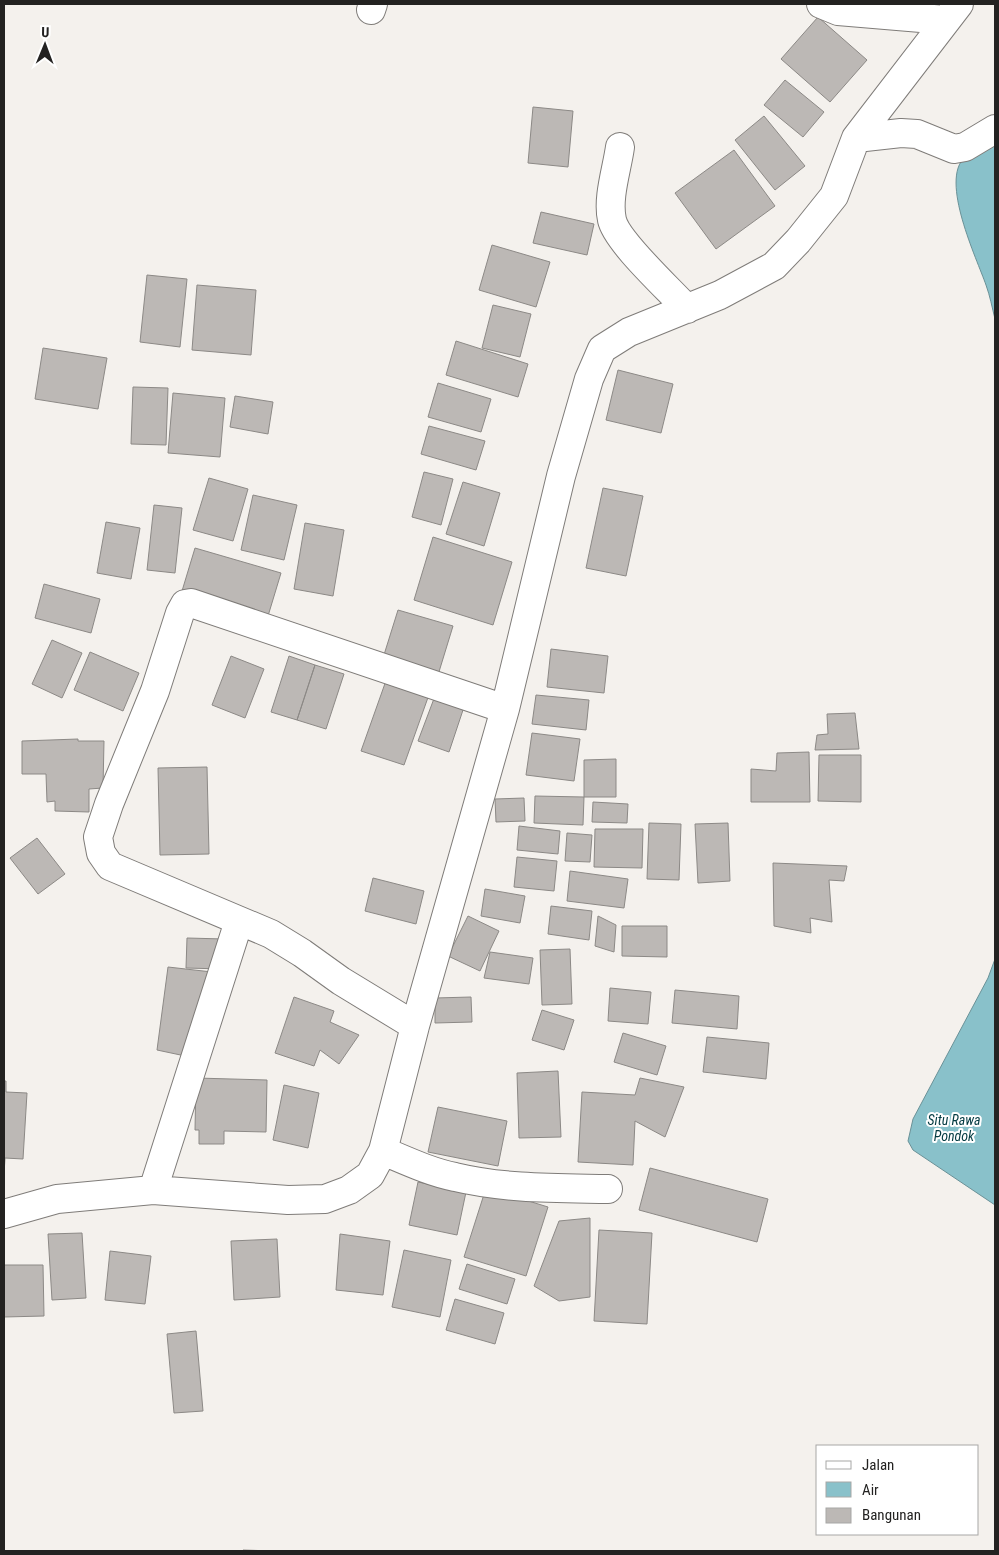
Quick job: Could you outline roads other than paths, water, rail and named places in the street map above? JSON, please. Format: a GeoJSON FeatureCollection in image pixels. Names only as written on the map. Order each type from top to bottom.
{"type":"FeatureCollection","features":[{"type":"Feature","properties":{"kind":"street"},"geometry":{"type":"LineString","coordinates":[[822,4],[838,11],[952,12]]}},
{"type":"Feature","properties":{"kind":"street"},"geometry":{"type":"LineString","coordinates":[[4,1214],[57,1199],[152,1190],[288,1200],[325,1199],[349,1190],[370,1175],[383,1151],[415,1026],[504,709],[561,476],[589,379],[602,349],[629,332],[752,280],[774,266],[798,241],[834,196],[856,138],[952,12]]}},
{"type":"Feature","properties":{"kind":"street"},"geometry":{"type":"LineString","coordinates":[[856,138],[901,133],[917,134],[954,149],[965,147],[995,128]]}},
{"type":"Feature","properties":{"kind":"street"},"geometry":{"type":"LineString","coordinates":[[620,147],[612,200],[612,221],[620,236],[687,309]]}},
{"type":"Feature","properties":{"kind":"street"},"geometry":{"type":"LineString","coordinates":[[415,1026],[340,981],[279,939],[110,866],[101,853],[98,837],[109,804],[155,691],[180,613],[186,604],[191,603],[504,709]]}},
{"type":"Feature","properties":{"kind":"street"},"geometry":{"type":"LineString","coordinates":[[152,1190],[238,921]]}},
{"type":"Feature","properties":{"kind":"street"},"geometry":{"type":"LineString","coordinates":[[383,1151],[430,1170],[481,1182],[530,1187],[608,1189]]}},
{"type":"Feature","properties":{"kind":"water"},"geometry":{"type":"Polygon","coordinates":[[[995,141],[995,319],[987,289],[962,220],[956,183],[958,168],[965,157],[995,141]]]}},
{"type":"Feature","properties":{"kind":"water","name":"Situ Rawa Pondok"},"geometry":{"type":"Polygon","coordinates":[[[995,959],[995,1205],[913,1150],[908,1141],[913,1119],[988,978],[995,959]]]}}]}
